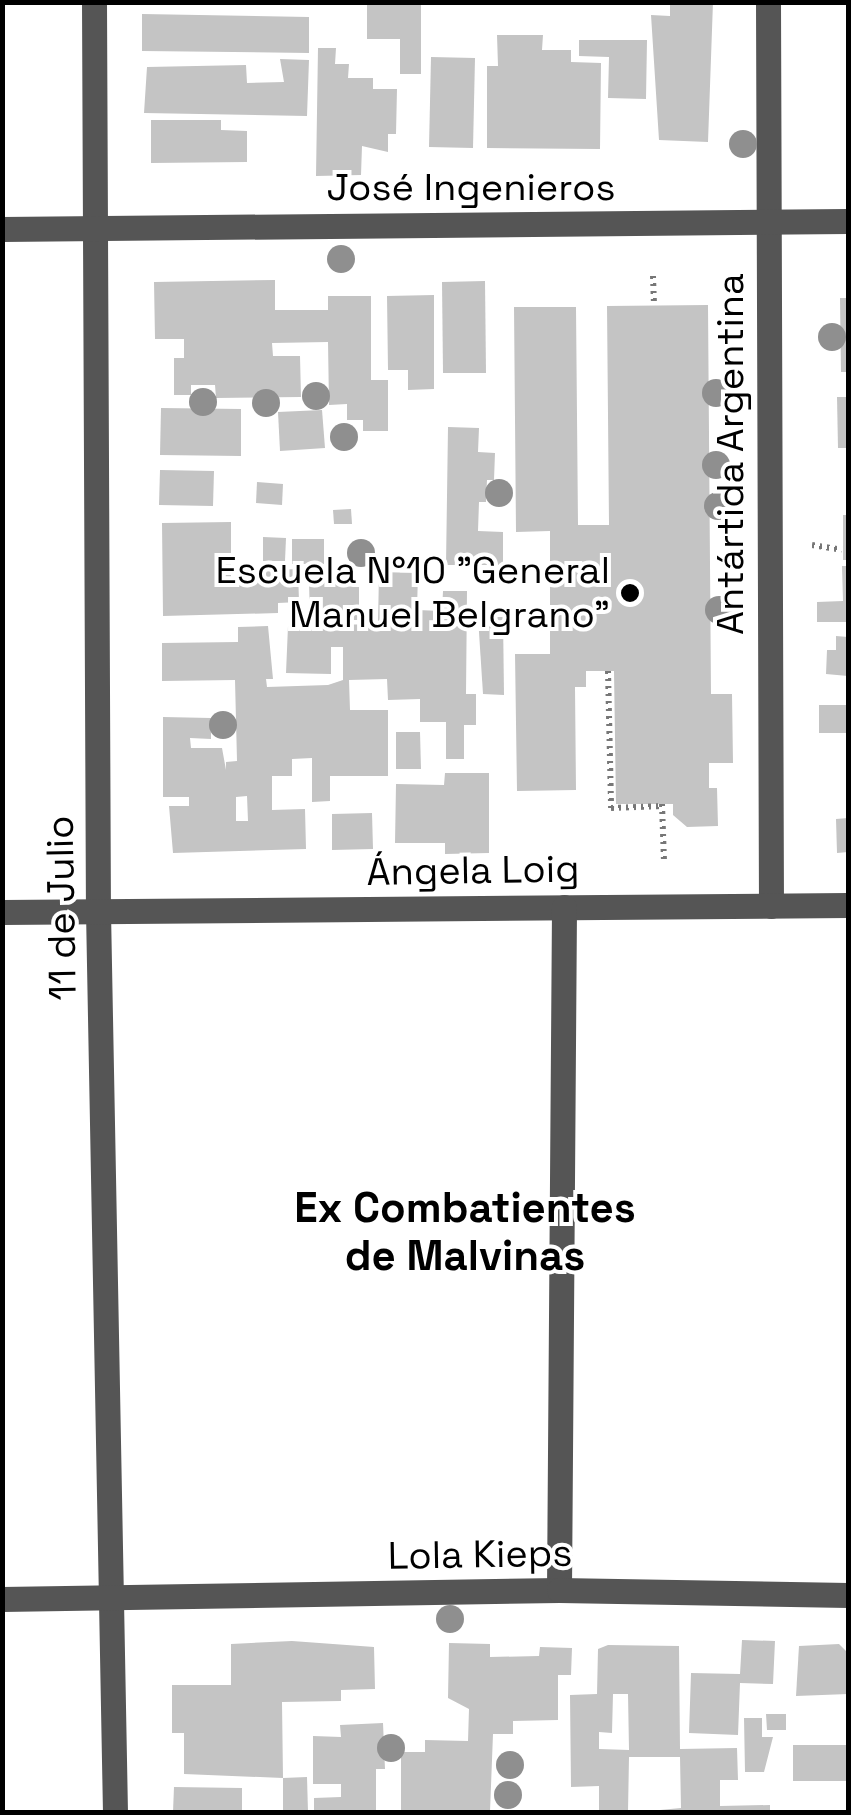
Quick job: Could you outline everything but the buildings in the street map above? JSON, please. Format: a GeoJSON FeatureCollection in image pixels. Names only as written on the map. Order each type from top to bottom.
{"type":"FeatureCollection","features":[{"type":"Feature","properties":{"kind":"street","name":"11 de Julio"},"geometry":{"type":"LineString","coordinates":[[94,2],[98,911],[115,1812]]}},
{"type":"Feature","properties":{"kind":"street","name":"Antártida Argentina"},"geometry":{"type":"LineString","coordinates":[[768,2],[771,906]]}},
{"type":"Feature","properties":{"kind":"street","name":"José Ingenieros"},"geometry":{"type":"LineString","coordinates":[[2,229],[848,221]]}},
{"type":"Feature","properties":{"kind":"street","name":"Ángela Loig"},"geometry":{"type":"LineString","coordinates":[[2,912],[848,905]]}},
{"type":"Feature","properties":{"kind":"street"},"geometry":{"type":"LineString","coordinates":[[559,1590],[564,907]]}},
{"type":"Feature","properties":{"kind":"street","name":"Lola Kieps"},"geometry":{"type":"LineString","coordinates":[[2,1600],[559,1590],[848,1594]]}},
{"type":"Feature","properties":{"kind":"path"},"geometry":{"type":"LineString","coordinates":[[653,276],[654,306]]}},
{"type":"Feature","properties":{"kind":"path"},"geometry":{"type":"LineString","coordinates":[[812,545],[842,550]]}},
{"type":"Feature","properties":{"kind":"path"},"geometry":{"type":"LineString","coordinates":[[608,670],[611,808],[662,805],[664,862]]}},
{"type":"Feature","properties":{"kind":"place","name":"Escuela N°10 \"General Manuel Belgrano\""},"geometry":{"type":"Point","coordinates":[630,593]}},
{"type":"Feature","properties":{"kind":"district","name":"Ex Combatientes de Malvinas"},"geometry":{"type":"Point","coordinates":[465,1232]}}]}
